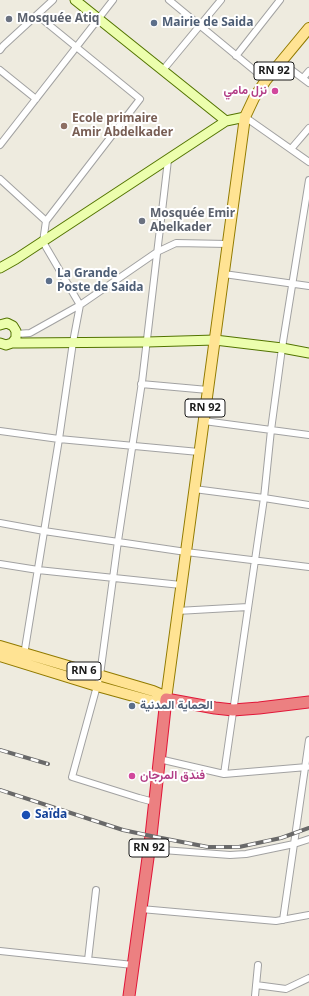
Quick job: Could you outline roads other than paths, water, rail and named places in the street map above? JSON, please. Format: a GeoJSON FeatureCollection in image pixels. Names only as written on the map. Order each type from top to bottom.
{"type":"FeatureCollection","features":[{"type":"Feature","properties":{"kind":"highway","name":"RN 6"},"geometry":{"type":"LineString","coordinates":[[166,699],[233,710],[309,702]]}},
{"type":"Feature","properties":{"kind":"highway","name":"RN 92"},"geometry":{"type":"LineString","coordinates":[[130,996],[166,699]]}},
{"type":"Feature","properties":{"kind":"main road"},"geometry":{"type":"LineString","coordinates":[[75,0],[226,121]]}},
{"type":"Feature","properties":{"kind":"main road","name":"RN 92"},"geometry":{"type":"LineString","coordinates":[[166,699],[245,117],[254,98],[266,80],[309,28]]}},
{"type":"Feature","properties":{"kind":"main road"},"geometry":{"type":"LineString","coordinates":[[0,268],[43,242],[226,121],[245,117]]}},
{"type":"Feature","properties":{"kind":"main road"},"geometry":{"type":"LineString","coordinates":[[0,322],[13,326],[16,331],[14,339],[6,345],[0,343]]}},
{"type":"Feature","properties":{"kind":"main road"},"geometry":{"type":"LineString","coordinates":[[14,339],[32,343],[215,340],[282,348],[309,353]]}},
{"type":"Feature","properties":{"kind":"main road","name":"RN 6"},"geometry":{"type":"LineString","coordinates":[[0,646],[23,658],[97,686],[155,702],[166,699]]}},
{"type":"Feature","properties":{"kind":"main road","name":"RN 6"},"geometry":{"type":"LineString","coordinates":[[0,656],[23,658],[100,675],[153,691],[166,699]]}},
{"type":"Feature","properties":{"kind":"street"},"geometry":{"type":"LineString","coordinates":[[0,50],[53,0]]}},
{"type":"Feature","properties":{"kind":"street"},"geometry":{"type":"LineString","coordinates":[[0,145],[113,0]]}},
{"type":"Feature","properties":{"kind":"street"},"geometry":{"type":"LineString","coordinates":[[169,0],[266,80]]}},
{"type":"Feature","properties":{"kind":"street"},"geometry":{"type":"LineString","coordinates":[[163,70],[221,0]]}},
{"type":"Feature","properties":{"kind":"street"},"geometry":{"type":"LineString","coordinates":[[236,56],[278,2],[270,0]]}},
{"type":"Feature","properties":{"kind":"street"},"geometry":{"type":"LineString","coordinates":[[23,658],[80,305],[43,242],[46,221],[140,99],[37,15]]}},
{"type":"Feature","properties":{"kind":"street"},"geometry":{"type":"LineString","coordinates":[[281,62],[309,83]]}},
{"type":"Feature","properties":{"kind":"street"},"geometry":{"type":"LineString","coordinates":[[0,70],[36,99]]}},
{"type":"Feature","properties":{"kind":"street"},"geometry":{"type":"LineString","coordinates":[[303,78],[309,71]]}},
{"type":"Feature","properties":{"kind":"street"},"geometry":{"type":"LineString","coordinates":[[245,117],[309,162]]}},
{"type":"Feature","properties":{"kind":"street"},"geometry":{"type":"LineString","coordinates":[[292,149],[309,128]]}},
{"type":"Feature","properties":{"kind":"street"},"geometry":{"type":"LineString","coordinates":[[154,802],[72,778],[100,675],[141,384],[168,160]]}},
{"type":"Feature","properties":{"kind":"street"},"geometry":{"type":"LineString","coordinates":[[0,179],[46,221]]}},
{"type":"Feature","properties":{"kind":"street"},"geometry":{"type":"LineString","coordinates":[[224,774],[264,498],[282,348],[309,180]]}},
{"type":"Feature","properties":{"kind":"street"},"geometry":{"type":"LineString","coordinates":[[14,339],[30,333],[80,305],[157,252],[176,243],[228,244]]}},
{"type":"Feature","properties":{"kind":"street"},"geometry":{"type":"LineString","coordinates":[[224,274],[309,286]]}},
{"type":"Feature","properties":{"kind":"street"},"geometry":{"type":"LineString","coordinates":[[30,333],[32,343]]}},
{"type":"Feature","properties":{"kind":"street"},"geometry":{"type":"LineString","coordinates":[[141,384],[208,390]]}},
{"type":"Feature","properties":{"kind":"street"},"geometry":{"type":"LineString","coordinates":[[204,421],[309,435]]}},
{"type":"Feature","properties":{"kind":"street"},"geometry":{"type":"LineString","coordinates":[[0,431],[59,439],[199,452]]}},
{"type":"Feature","properties":{"kind":"street"},"geometry":{"type":"LineString","coordinates":[[194,489],[309,505]]}},
{"type":"Feature","properties":{"kind":"street"},"geometry":{"type":"LineString","coordinates":[[0,523],[186,552],[309,567]]}},
{"type":"Feature","properties":{"kind":"street"},"geometry":{"type":"LineString","coordinates":[[0,564],[38,570],[181,585]]}},
{"type":"Feature","properties":{"kind":"street"},"geometry":{"type":"LineString","coordinates":[[177,611],[248,607]]}},
{"type":"Feature","properties":{"kind":"street"},"geometry":{"type":"LineString","coordinates":[[283,920],[307,767],[309,740]]}},
{"type":"Feature","properties":{"kind":"street"},"geometry":{"type":"LineString","coordinates":[[159,759],[224,774],[307,767]]}},
{"type":"Feature","properties":{"kind":"street"},"geometry":{"type":"LineString","coordinates":[[149,849],[230,855],[246,854],[294,844],[309,839]]}},
{"type":"Feature","properties":{"kind":"street"},"geometry":{"type":"LineString","coordinates":[[88,960],[96,890]]}},
{"type":"Feature","properties":{"kind":"street"},"geometry":{"type":"LineString","coordinates":[[141,909],[276,921],[309,915]]}},
{"type":"Feature","properties":{"kind":"street"},"geometry":{"type":"LineString","coordinates":[[0,950],[134,965]]}},
{"type":"Feature","properties":{"kind":"street"},"geometry":{"type":"LineString","coordinates":[[255,996],[258,965]]}},
{"type":"Feature","properties":{"kind":"street"},"geometry":{"type":"LineString","coordinates":[[256,985],[286,989],[309,978]]}},
{"type":"Feature","properties":{"kind":"railway"},"geometry":{"type":"LineString","coordinates":[[0,750],[48,764]]}},
{"type":"Feature","properties":{"kind":"railway"},"geometry":{"type":"LineString","coordinates":[[0,790],[123,830],[208,847],[239,847],[281,838],[309,828]]}},
{"type":"Feature","properties":{"kind":"place","name":"Mosquée Atiq"},"geometry":{"type":"Point","coordinates":[9,19]}},
{"type":"Feature","properties":{"kind":"place","name":"Mairie de Saida"},"geometry":{"type":"Point","coordinates":[154,23]}},
{"type":"Feature","properties":{"kind":"place","name":"نزل مامي"},"geometry":{"type":"Point","coordinates":[275,91]}},
{"type":"Feature","properties":{"kind":"place","name":"Ecole primaire Amir Abdelkader"},"geometry":{"type":"Point","coordinates":[64,126]}},
{"type":"Feature","properties":{"kind":"place","name":"Mosquée Emir Abelkader"},"geometry":{"type":"Point","coordinates":[142,221]}},
{"type":"Feature","properties":{"kind":"place","name":"La Grande Poste de Saida"},"geometry":{"type":"Point","coordinates":[49,281]}},
{"type":"Feature","properties":{"kind":"place","name":"الحماية المدنية"},"geometry":{"type":"Point","coordinates":[132,706]}},
{"type":"Feature","properties":{"kind":"place","name":"فندق المرجان"},"geometry":{"type":"Point","coordinates":[132,776]}},
{"type":"Feature","properties":{"kind":"place","name":"Saïda"},"geometry":{"type":"Point","coordinates":[26,815]}}]}
